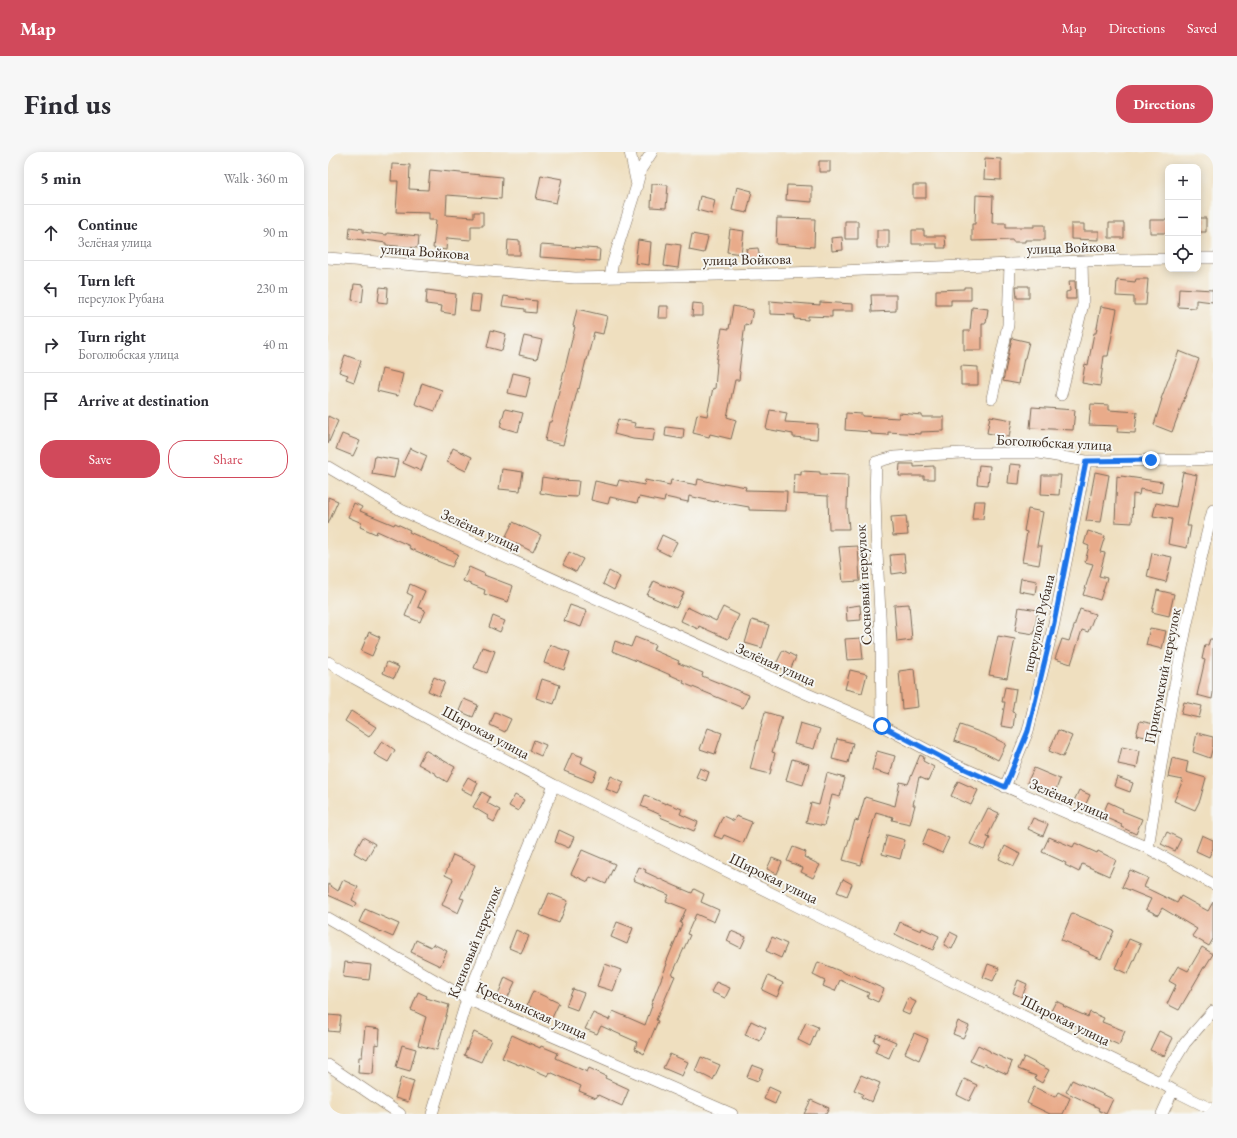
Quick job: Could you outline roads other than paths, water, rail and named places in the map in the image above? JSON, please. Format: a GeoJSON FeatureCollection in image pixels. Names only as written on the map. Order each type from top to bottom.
{"type":"FeatureCollection","features":[{"type":"Feature","properties":{"kind":"street"},"geometry":{"type":"LineString","coordinates":[[630,152],[637,185]]}},
{"type":"Feature","properties":{"kind":"street"},"geometry":{"type":"LineString","coordinates":[[610,276],[641,168],[652,152]]}},
{"type":"Feature","properties":{"kind":"street","name":"улица Войкова"},"geometry":{"type":"LineString","coordinates":[[328,258],[575,278],[610,276],[766,274],[1165,259]]}},
{"type":"Feature","properties":{"kind":"street"},"geometry":{"type":"LineString","coordinates":[[1201,258],[1213,258]]}},
{"type":"Feature","properties":{"kind":"street"},"geometry":{"type":"LineString","coordinates":[[1060,395],[1083,304],[1082,261]]}},
{"type":"Feature","properties":{"kind":"street"},"geometry":{"type":"LineString","coordinates":[[992,398],[1008,325],[1010,264]]}},
{"type":"Feature","properties":{"kind":"street","name":"Боголюбская улица"},"geometry":{"type":"LineString","coordinates":[[894,457],[961,453],[1039,453],[1086,461],[1213,459]]}},
{"type":"Feature","properties":{"kind":"street","name":"Сосновый переулок"},"geometry":{"type":"LineString","coordinates":[[882,726],[881,635],[875,496],[876,462],[894,457]]}},
{"type":"Feature","properties":{"kind":"street","name":"переулок Рубана"},"geometry":{"type":"LineString","coordinates":[[1005,787],[1028,731],[1054,623],[1086,461]]}},
{"type":"Feature","properties":{"kind":"street","name":"Зелёная улица"},"geometry":{"type":"LineString","coordinates":[[328,467],[401,510],[805,694],[882,726],[954,764],[1148,848],[1213,884]]}},
{"type":"Feature","properties":{"kind":"street","name":"Прикумский переулок"},"geometry":{"type":"LineString","coordinates":[[1148,848],[1179,660],[1213,510]]}},
{"type":"Feature","properties":{"kind":"street","name":"Широкая улица"},"geometry":{"type":"LineString","coordinates":[[328,662],[440,725],[554,785],[814,915],[1161,1083],[1213,1110]]}},
{"type":"Feature","properties":{"kind":"street","name":"Кленовый переулок"},"geometry":{"type":"LineString","coordinates":[[432,1114],[467,999],[554,785]]}},
{"type":"Feature","properties":{"kind":"street","name":"Крестьянская улица"},"geometry":{"type":"LineString","coordinates":[[331,921],[467,999],[732,1114]]}},
{"type":"Feature","properties":{"kind":"street"},"geometry":{"type":"LineString","coordinates":[[1161,1083],[1186,1042],[1213,1010]]}},
{"type":"Feature","properties":{"kind":"street"},"geometry":{"type":"LineString","coordinates":[[328,1065],[400,1114]]}},
{"type":"Feature","properties":{"kind":"street"},"geometry":{"type":"LineString","coordinates":[[1162,1114],[1173,1090]]}}]}
